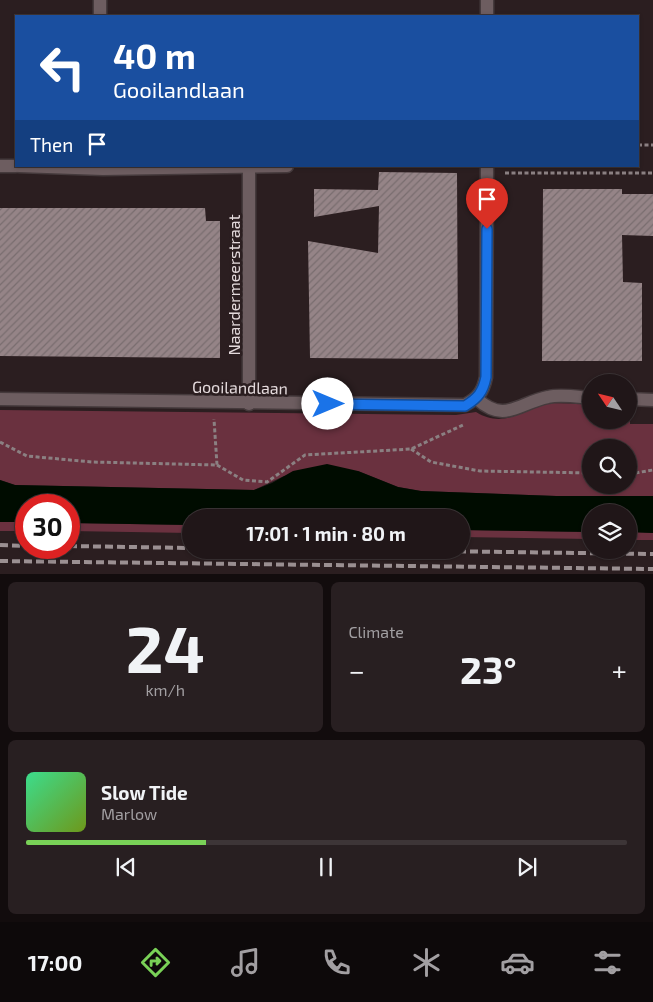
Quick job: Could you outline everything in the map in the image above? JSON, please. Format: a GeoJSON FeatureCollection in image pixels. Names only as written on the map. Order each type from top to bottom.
{"type":"FeatureCollection","features":[{"type":"Feature","properties":{"kind":"street"},"geometry":{"type":"LineString","coordinates":[[100,0],[100,15]]}},
{"type":"Feature","properties":{"kind":"street"},"geometry":{"type":"LineString","coordinates":[[487,15],[488,0]]}},
{"type":"Feature","properties":{"kind":"street"},"geometry":{"type":"LineString","coordinates":[[0,166],[15,166]]}},
{"type":"Feature","properties":{"kind":"street"},"geometry":{"type":"LineString","coordinates":[[60,167],[248,167]]}},
{"type":"Feature","properties":{"kind":"street","name":"Naardermeerstraat"},"geometry":{"type":"LineString","coordinates":[[248,167],[249,404]]}},
{"type":"Feature","properties":{"kind":"street"},"geometry":{"type":"LineString","coordinates":[[465,406],[477,398],[484,388],[486,377],[487,170]]}},
{"type":"Feature","properties":{"kind":"street"},"geometry":{"type":"LineString","coordinates":[[477,398],[487,408],[501,413],[549,396],[582,398]]}},
{"type":"Feature","properties":{"kind":"street","name":"Gooilandlaan"},"geometry":{"type":"LineString","coordinates":[[0,399],[213,404],[465,406]]}},
{"type":"Feature","properties":{"kind":"street"},"geometry":{"type":"LineString","coordinates":[[638,399],[653,400]]}},
{"type":"Feature","properties":{"kind":"path"},"geometry":{"type":"LineString","coordinates":[[639,145],[653,145]]}},
{"type":"Feature","properties":{"kind":"path"},"geometry":{"type":"LineString","coordinates":[[487,170],[653,174]]}},
{"type":"Feature","properties":{"kind":"path"},"geometry":{"type":"LineString","coordinates":[[213,404],[217,465]]}},
{"type":"Feature","properties":{"kind":"path"},"geometry":{"type":"LineString","coordinates":[[0,442],[27,456],[92,462],[217,465],[243,480],[267,482],[305,455],[411,449],[470,423],[465,406]]}},
{"type":"Feature","properties":{"kind":"path"},"geometry":{"type":"LineString","coordinates":[[411,449],[431,462],[480,470],[582,473]]}},
{"type":"Feature","properties":{"kind":"path"},"geometry":{"type":"LineString","coordinates":[[637,473],[653,470]]}},
{"type":"Feature","properties":{"kind":"shaded area"},"geometry":{"type":"Polygon","coordinates":[[[550,403],[582,404],[582,429],[638,429],[638,424],[653,424],[653,496],[556,496],[421,491],[398,487],[358,471],[284,476],[254,490],[15,485],[0,480],[0,410],[456,415],[476,412],[495,419],[513,416],[550,403]]]}},
{"type":"Feature","properties":{"kind":"shaded area"},"geometry":{"type":"Polygon","coordinates":[[[327,464],[358,471],[398,487],[421,491],[556,496],[653,496],[653,533],[637,532],[637,504],[582,504],[582,532],[470,530],[470,509],[182,509],[182,525],[80,523],[80,494],[15,494],[15,522],[0,522],[0,480],[15,485],[254,490],[272,483],[293,471],[327,464]]]}},
{"type":"Feature","properties":{"kind":"shaded area"},"geometry":{"type":"Polygon","coordinates":[[[0,522],[15,522],[15,531],[0,531],[0,522]]]}},
{"type":"Feature","properties":{"kind":"shaded area"},"geometry":{"type":"Polygon","coordinates":[[[80,523],[182,525],[182,533],[80,531],[80,523]]]}},
{"type":"Feature","properties":{"kind":"shaded area"},"geometry":{"type":"Polygon","coordinates":[[[470,530],[582,532],[582,539],[470,537],[470,530]]]}},
{"type":"Feature","properties":{"kind":"shaded area"},"geometry":{"type":"Polygon","coordinates":[[[637,532],[653,533],[653,540],[637,540],[637,532]]]}},
{"type":"Feature","properties":{"kind":"building"},"geometry":{"type":"Polygon","coordinates":[[[379,172],[457,173],[458,359],[310,358],[308,241],[378,253],[379,206],[314,217],[314,189],[378,190],[379,172]]]}},
{"type":"Feature","properties":{"kind":"building"},"geometry":{"type":"Polygon","coordinates":[[[543,189],[622,189],[622,194],[653,194],[653,236],[622,235],[623,282],[642,283],[642,361],[542,361],[543,189]]]}},
{"type":"Feature","properties":{"kind":"building"},"geometry":{"type":"Polygon","coordinates":[[[0,208],[205,208],[206,221],[220,221],[220,358],[0,356],[0,208]]]}},
{"type":"Feature","properties":{"kind":"railway"},"geometry":{"type":"LineString","coordinates":[[0,545],[15,546]]}},
{"type":"Feature","properties":{"kind":"railway"},"geometry":{"type":"LineString","coordinates":[[80,546],[182,548]]}},
{"type":"Feature","properties":{"kind":"railway"},"geometry":{"type":"LineString","coordinates":[[470,551],[653,554]]}},
{"type":"Feature","properties":{"kind":"railway"},"geometry":{"type":"LineString","coordinates":[[0,561],[653,569]]}},
{"type":"Feature","properties":{"kind":"route"},"geometry":{"type":"LineString","coordinates":[[328,404],[465,406],[477,398],[484,388],[486,377],[487,229]]}}]}
